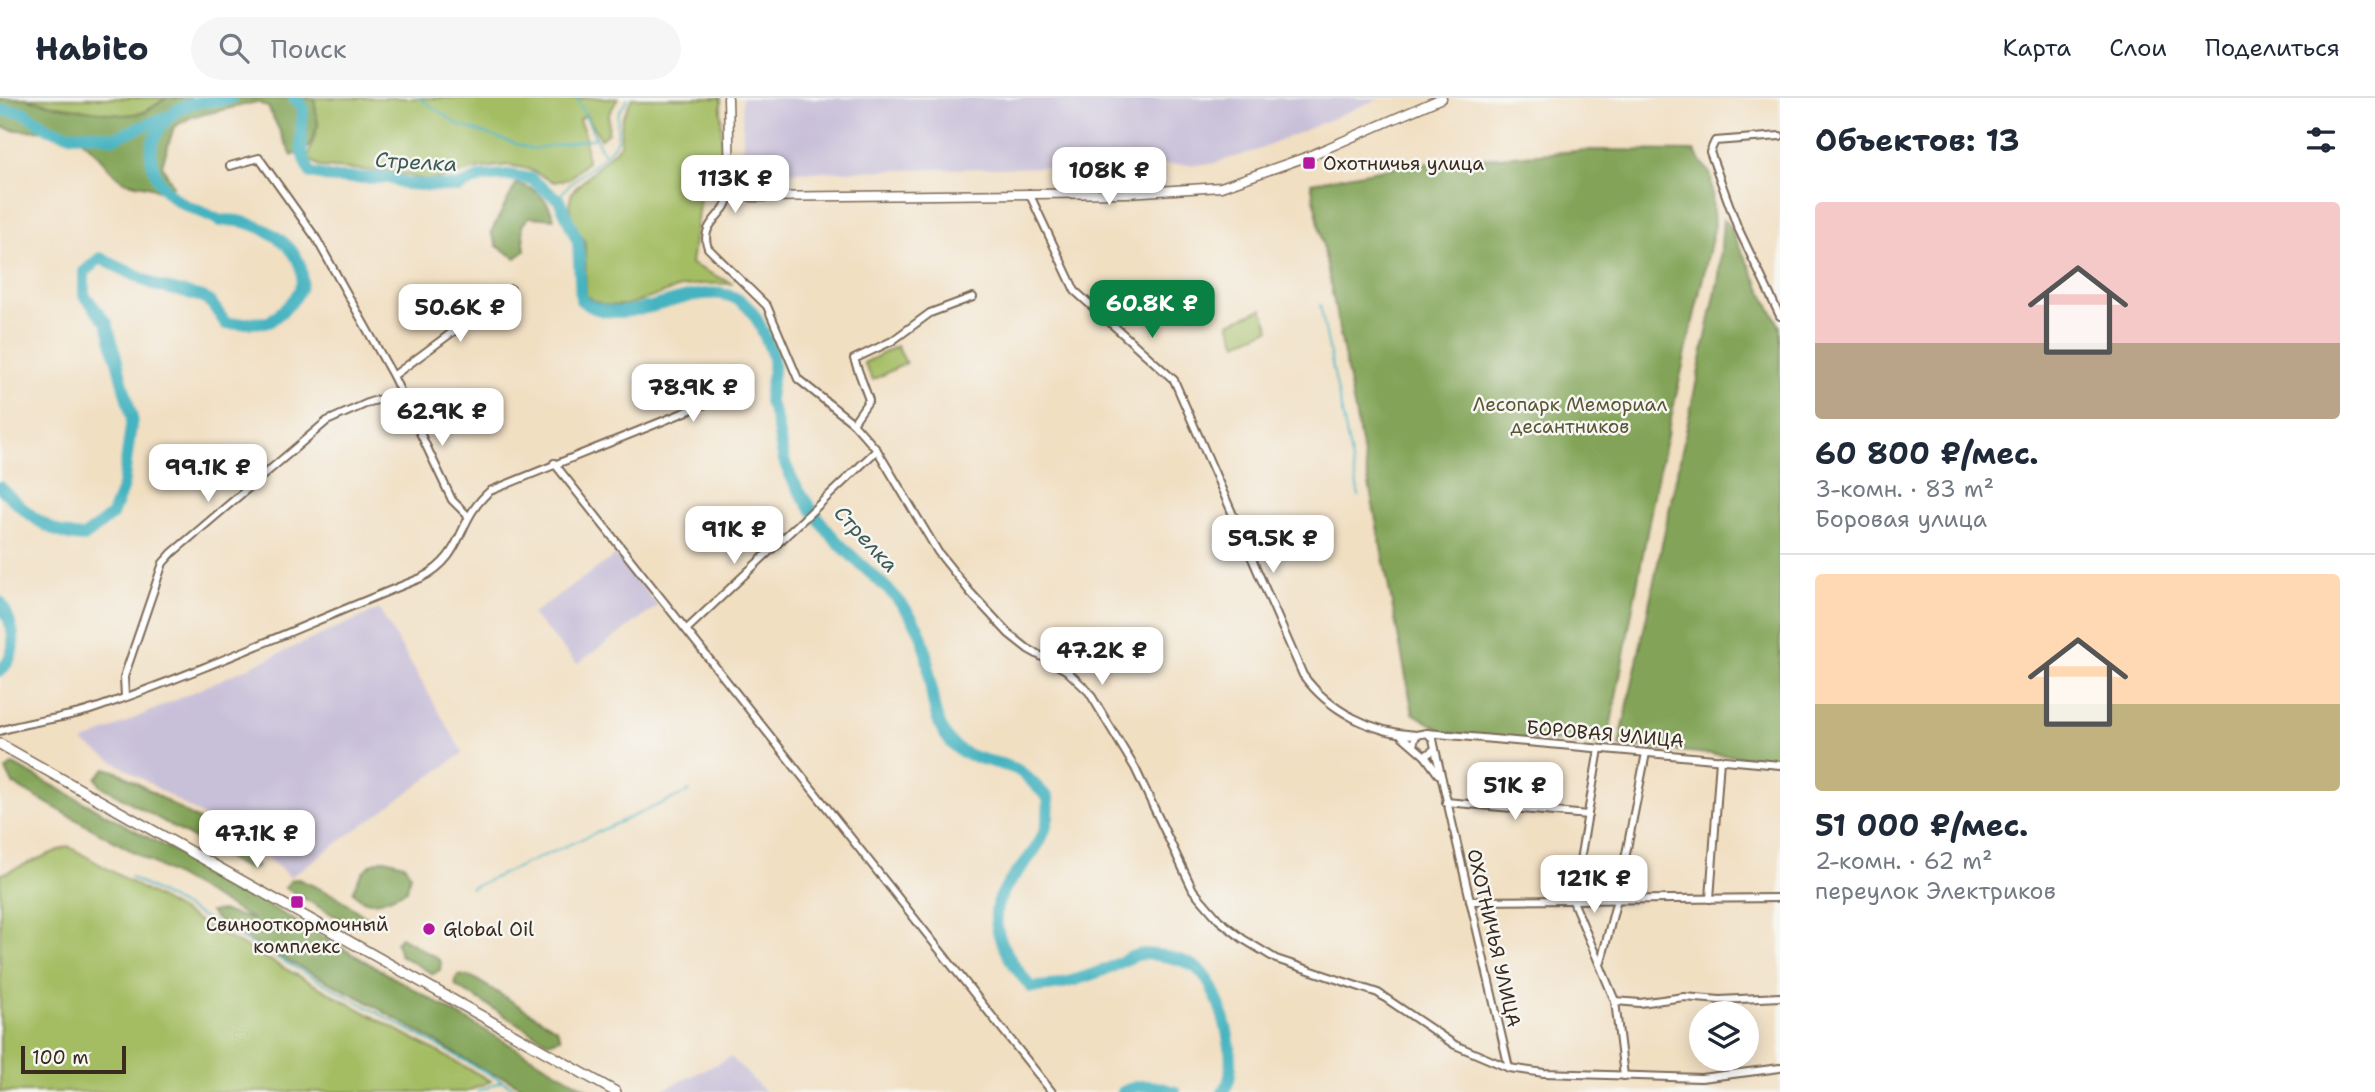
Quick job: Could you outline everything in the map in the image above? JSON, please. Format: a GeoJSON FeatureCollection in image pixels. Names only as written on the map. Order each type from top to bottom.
{"type":"FeatureCollection","features":[{"type":"Feature","properties":{"kind":"main road"},"geometry":{"type":"LineString","coordinates":[[0,744],[616,1092]]}},
{"type":"Feature","properties":{"kind":"street"},"geometry":{"type":"LineString","coordinates":[[728,98],[729,175],[736,189],[752,197],[1197,191],[1233,185],[1309,156],[1442,98]]}},
{"type":"Feature","properties":{"kind":"street"},"geometry":{"type":"LineString","coordinates":[[1780,136],[1715,141],[1710,152],[1737,226],[1780,316]]}},
{"type":"Feature","properties":{"kind":"street"},"geometry":{"type":"LineString","coordinates":[[230,166],[259,158],[316,238],[393,376],[452,500],[468,516]]}},
{"type":"Feature","properties":{"kind":"street"},"geometry":{"type":"LineString","coordinates":[[736,189],[709,226],[705,236],[708,248],[767,306],[798,379],[853,423],[877,450],[931,540],[970,592],[1028,649],[1077,679],[1105,714],[1155,806],[1183,873],[1193,890],[1219,920],[1261,952],[1378,993],[1455,1045],[1509,1068],[1544,1073],[1701,1078],[1780,1068]]}},
{"type":"Feature","properties":{"kind":"street"},"geometry":{"type":"LineString","coordinates":[[1030,193],[1075,291],[1174,380],[1303,675],[1322,696],[1349,716],[1400,734],[1416,736],[1427,733],[1435,746]]}},
{"type":"Feature","properties":{"kind":"street"},"geometry":{"type":"LineString","coordinates":[[393,376],[511,289]]}},
{"type":"Feature","properties":{"kind":"street"},"geometry":{"type":"LineString","coordinates":[[853,423],[869,400],[854,359],[892,341],[930,313],[973,297]]}},
{"type":"Feature","properties":{"kind":"street"},"geometry":{"type":"LineString","coordinates":[[125,697],[124,677],[163,563],[172,553],[327,421],[370,402],[400,394]]}},
{"type":"Feature","properties":{"kind":"street"},"geometry":{"type":"LineString","coordinates":[[0,731],[65,718],[125,697],[235,656],[437,570],[456,547],[468,516],[477,503],[490,492],[554,463],[710,402]]}},
{"type":"Feature","properties":{"kind":"street"},"geometry":{"type":"LineString","coordinates":[[687,629],[877,450]]}},
{"type":"Feature","properties":{"kind":"street"},"geometry":{"type":"LineString","coordinates":[[554,463],[1052,1092]]}},
{"type":"Feature","properties":{"kind":"street","name":"БОРОВАЯ УЛИЦА"},"geometry":{"type":"LineString","coordinates":[[1427,733],[1780,765]]}},
{"type":"Feature","properties":{"kind":"street"},"geometry":{"type":"LineString","coordinates":[[1400,734],[1413,745],[1416,736]]}},
{"type":"Feature","properties":{"kind":"street"},"geometry":{"type":"LineString","coordinates":[[1425,756],[1435,746],[1439,735]]}},
{"type":"Feature","properties":{"kind":"street","name":"ОХОТНИЧЬЯ УЛИЦА"},"geometry":{"type":"LineString","coordinates":[[1413,745],[1439,775]]}},
{"type":"Feature","properties":{"kind":"street","name":"ОХОТНИЧЬЯ УЛИЦА"},"geometry":{"type":"LineString","coordinates":[[1435,746],[1439,775],[1509,1068]]}},
{"type":"Feature","properties":{"kind":"street"},"geometry":{"type":"LineString","coordinates":[[1598,749],[1573,901],[1601,962],[1615,1001],[1624,1076]]}},
{"type":"Feature","properties":{"kind":"street"},"geometry":{"type":"LineString","coordinates":[[1601,962],[1617,899],[1646,753]]}},
{"type":"Feature","properties":{"kind":"street"},"geometry":{"type":"LineString","coordinates":[[1710,899],[1720,760]]}},
{"type":"Feature","properties":{"kind":"street"},"geometry":{"type":"LineString","coordinates":[[1446,802],[1588,815]]}},
{"type":"Feature","properties":{"kind":"street"},"geometry":{"type":"LineString","coordinates":[[1471,901],[1780,898]]}},
{"type":"Feature","properties":{"kind":"street"},"geometry":{"type":"LineString","coordinates":[[1615,1001],[1640,1003],[1684,997],[1720,1000],[1780,997]]}},
{"type":"Feature","properties":{"kind":"shaded area"},"geometry":{"type":"Polygon","coordinates":[[[742,98],[1380,98],[1258,150],[1211,164],[744,173],[742,98]]]}},
{"type":"Feature","properties":{"kind":"shaded area"},"geometry":{"type":"Polygon","coordinates":[[[616,555],[658,606],[577,664],[532,614],[616,555]]]}},
{"type":"Feature","properties":{"kind":"shaded area"},"geometry":{"type":"Polygon","coordinates":[[[379,609],[463,753],[290,877],[258,850],[82,742],[379,609]]]}},
{"type":"Feature","properties":{"kind":"shaded area"},"geometry":{"type":"Polygon","coordinates":[[[731,1057],[765,1092],[658,1092],[731,1057]]]}},
{"type":"Feature","properties":{"kind":"green space"},"geometry":{"type":"Polygon","coordinates":[[[0,98],[25,98],[57,106],[123,115],[143,113],[167,98],[314,98],[318,125],[309,147],[292,156],[268,107],[257,102],[192,117],[174,127],[162,165],[173,186],[166,195],[153,188],[122,180],[77,137],[61,132],[17,130],[0,126],[0,98]]]}},
{"type":"Feature","properties":{"kind":"green space"},"geometry":{"type":"Polygon","coordinates":[[[25,98],[167,98],[144,112],[120,115],[67,109],[25,98]]]}},
{"type":"Feature","properties":{"kind":"green space"},"geometry":{"type":"Polygon","coordinates":[[[314,98],[618,98],[609,114],[608,133],[601,139],[586,115],[579,120],[585,134],[587,162],[569,179],[554,182],[528,169],[509,165],[481,168],[430,181],[391,172],[321,167],[308,158],[318,125],[314,98]]]}},
{"type":"Feature","properties":{"kind":"green space"},"geometry":{"type":"Polygon","coordinates":[[[632,98],[721,98],[722,198],[700,197],[691,264],[733,284],[689,286],[621,305],[597,302],[586,295],[585,241],[573,224],[569,205],[572,192],[620,145],[622,119],[632,98]]]}},
{"type":"Feature","properties":{"kind":"green space","name":"Лесопарк Мемориал десантников"},"geometry":{"type":"Polygon","coordinates":[[[1590,150],[1694,151],[1711,175],[1714,229],[1657,479],[1607,745],[1446,733],[1413,713],[1311,183],[1410,164],[1590,150]]]}},
{"type":"Feature","properties":{"kind":"green space"},"geometry":{"type":"Polygon","coordinates":[[[516,184],[541,195],[554,219],[529,217],[522,225],[525,250],[516,258],[497,246],[491,232],[516,184]]]}},
{"type":"Feature","properties":{"kind":"green space"},"geometry":{"type":"Polygon","coordinates":[[[1723,219],[1727,222],[1780,327],[1780,760],[1619,746],[1719,276],[1723,219]]]}},
{"type":"Feature","properties":{"kind":"green space"},"geometry":{"type":"Polygon","coordinates":[[[1262,309],[1270,329],[1237,343],[1229,323],[1262,309]]]}},
{"type":"Feature","properties":{"kind":"green space"},"geometry":{"type":"Polygon","coordinates":[[[897,346],[906,363],[873,380],[864,363],[897,346]]]}},
{"type":"Feature","properties":{"kind":"green space"},"geometry":{"type":"Polygon","coordinates":[[[13,764],[179,854],[592,1092],[531,1092],[504,1077],[489,1073],[360,998],[225,928],[210,912],[222,911],[254,920],[13,784],[6,770],[13,764]]]}},
{"type":"Feature","properties":{"kind":"green space"},"geometry":{"type":"Polygon","coordinates":[[[106,768],[120,773],[253,853],[256,866],[251,870],[238,864],[100,785],[96,778],[106,768]]]}},
{"type":"Feature","properties":{"kind":"green space"},"geometry":{"type":"Polygon","coordinates":[[[68,846],[207,926],[491,1081],[466,1092],[0,1092],[0,875],[68,846]]]}},
{"type":"Feature","properties":{"kind":"green space"},"geometry":{"type":"Polygon","coordinates":[[[385,859],[404,864],[410,874],[407,890],[379,902],[359,898],[353,892],[361,875],[368,867],[385,859]]]}},
{"type":"Feature","properties":{"kind":"green space"},"geometry":{"type":"Polygon","coordinates":[[[298,879],[336,896],[374,923],[363,927],[351,925],[285,888],[291,880],[298,879]]]}},
{"type":"Feature","properties":{"kind":"green space"},"geometry":{"type":"Polygon","coordinates":[[[401,937],[437,958],[441,962],[440,970],[433,974],[400,955],[396,942],[401,937]]]}},
{"type":"Feature","properties":{"kind":"green space"},"geometry":{"type":"Polygon","coordinates":[[[458,975],[472,977],[557,1029],[561,1038],[548,1042],[456,986],[458,975]]]}},
{"type":"Feature","properties":{"kind":"waterway","name":"Стрелка"},"geometry":{"type":"LineString","coordinates":[[0,487],[38,520],[72,536],[84,537],[112,515],[123,486],[132,418],[107,323],[84,295],[84,272],[100,258],[157,286],[203,297],[212,304],[226,324],[269,322],[280,314],[299,292],[302,279],[300,266],[285,243],[259,227],[245,222],[220,221],[185,205],[165,189],[155,172],[151,152],[153,142],[168,118],[194,103],[231,98]]}},
{"type":"Feature","properties":{"kind":"waterway","name":"Стрелка"},"geometry":{"type":"LineString","coordinates":[[294,98],[303,107],[302,149],[311,173],[333,178],[389,178],[407,184],[458,187],[481,177],[508,175],[531,179],[559,200],[578,242],[581,300],[603,311],[628,311],[704,294],[727,295],[746,306],[762,330],[772,356],[769,402],[788,472],[827,530],[899,601],[918,628],[941,728],[949,740],[963,752],[1016,769],[1048,797],[1046,825],[1037,847],[1009,883],[999,902],[996,924],[1006,951],[1031,987],[1061,984],[1140,954],[1174,958],[1195,967],[1208,981],[1227,1031],[1231,1067],[1229,1081],[1223,1092]]}},
{"type":"Feature","properties":{"kind":"waterway"},"geometry":{"type":"LineString","coordinates":[[419,98],[459,125],[532,149],[596,138],[604,156]]}},
{"type":"Feature","properties":{"kind":"waterway"},"geometry":{"type":"LineString","coordinates":[[577,98],[596,138]]}},
{"type":"Feature","properties":{"kind":"waterway"},"geometry":{"type":"LineString","coordinates":[[559,200],[562,193],[614,145],[619,112],[628,98]]}},
{"type":"Feature","properties":{"kind":"waterway"},"geometry":{"type":"LineString","coordinates":[[0,110],[23,112],[49,129],[72,135],[92,134],[114,138],[166,117]]}},
{"type":"Feature","properties":{"kind":"waterway"},"geometry":{"type":"LineString","coordinates":[[1320,305],[1359,496]]}},
{"type":"Feature","properties":{"kind":"waterway","name":"Стрелка"},"geometry":{"type":"LineString","coordinates":[[0,602],[9,619],[13,638],[11,655],[0,671]]}},
{"type":"Feature","properties":{"kind":"waterway"},"geometry":{"type":"LineString","coordinates":[[471,888],[690,791]]}},
{"type":"Feature","properties":{"kind":"waterway"},"geometry":{"type":"LineString","coordinates":[[130,877],[522,1092]]}},
{"type":"Feature","properties":{"kind":"waterway"},"geometry":{"type":"LineString","coordinates":[[477,1092],[502,1081]]}},
{"type":"Feature","properties":{"kind":"waterway","name":"Стрелка"},"geometry":{"type":"LineString","coordinates":[[1123,1092],[1149,1086],[1175,1092]]}},
{"type":"Feature","properties":{"kind":"place","name":"Охотничья улица"},"geometry":{"type":"Point","coordinates":[1309,163]}},
{"type":"Feature","properties":{"kind":"place","name":"Свинооткормочный комплекс"},"geometry":{"type":"Point","coordinates":[297,902]}},
{"type":"Feature","properties":{"kind":"place","name":"Global Oil"},"geometry":{"type":"Point","coordinates":[429,929]}}]}
